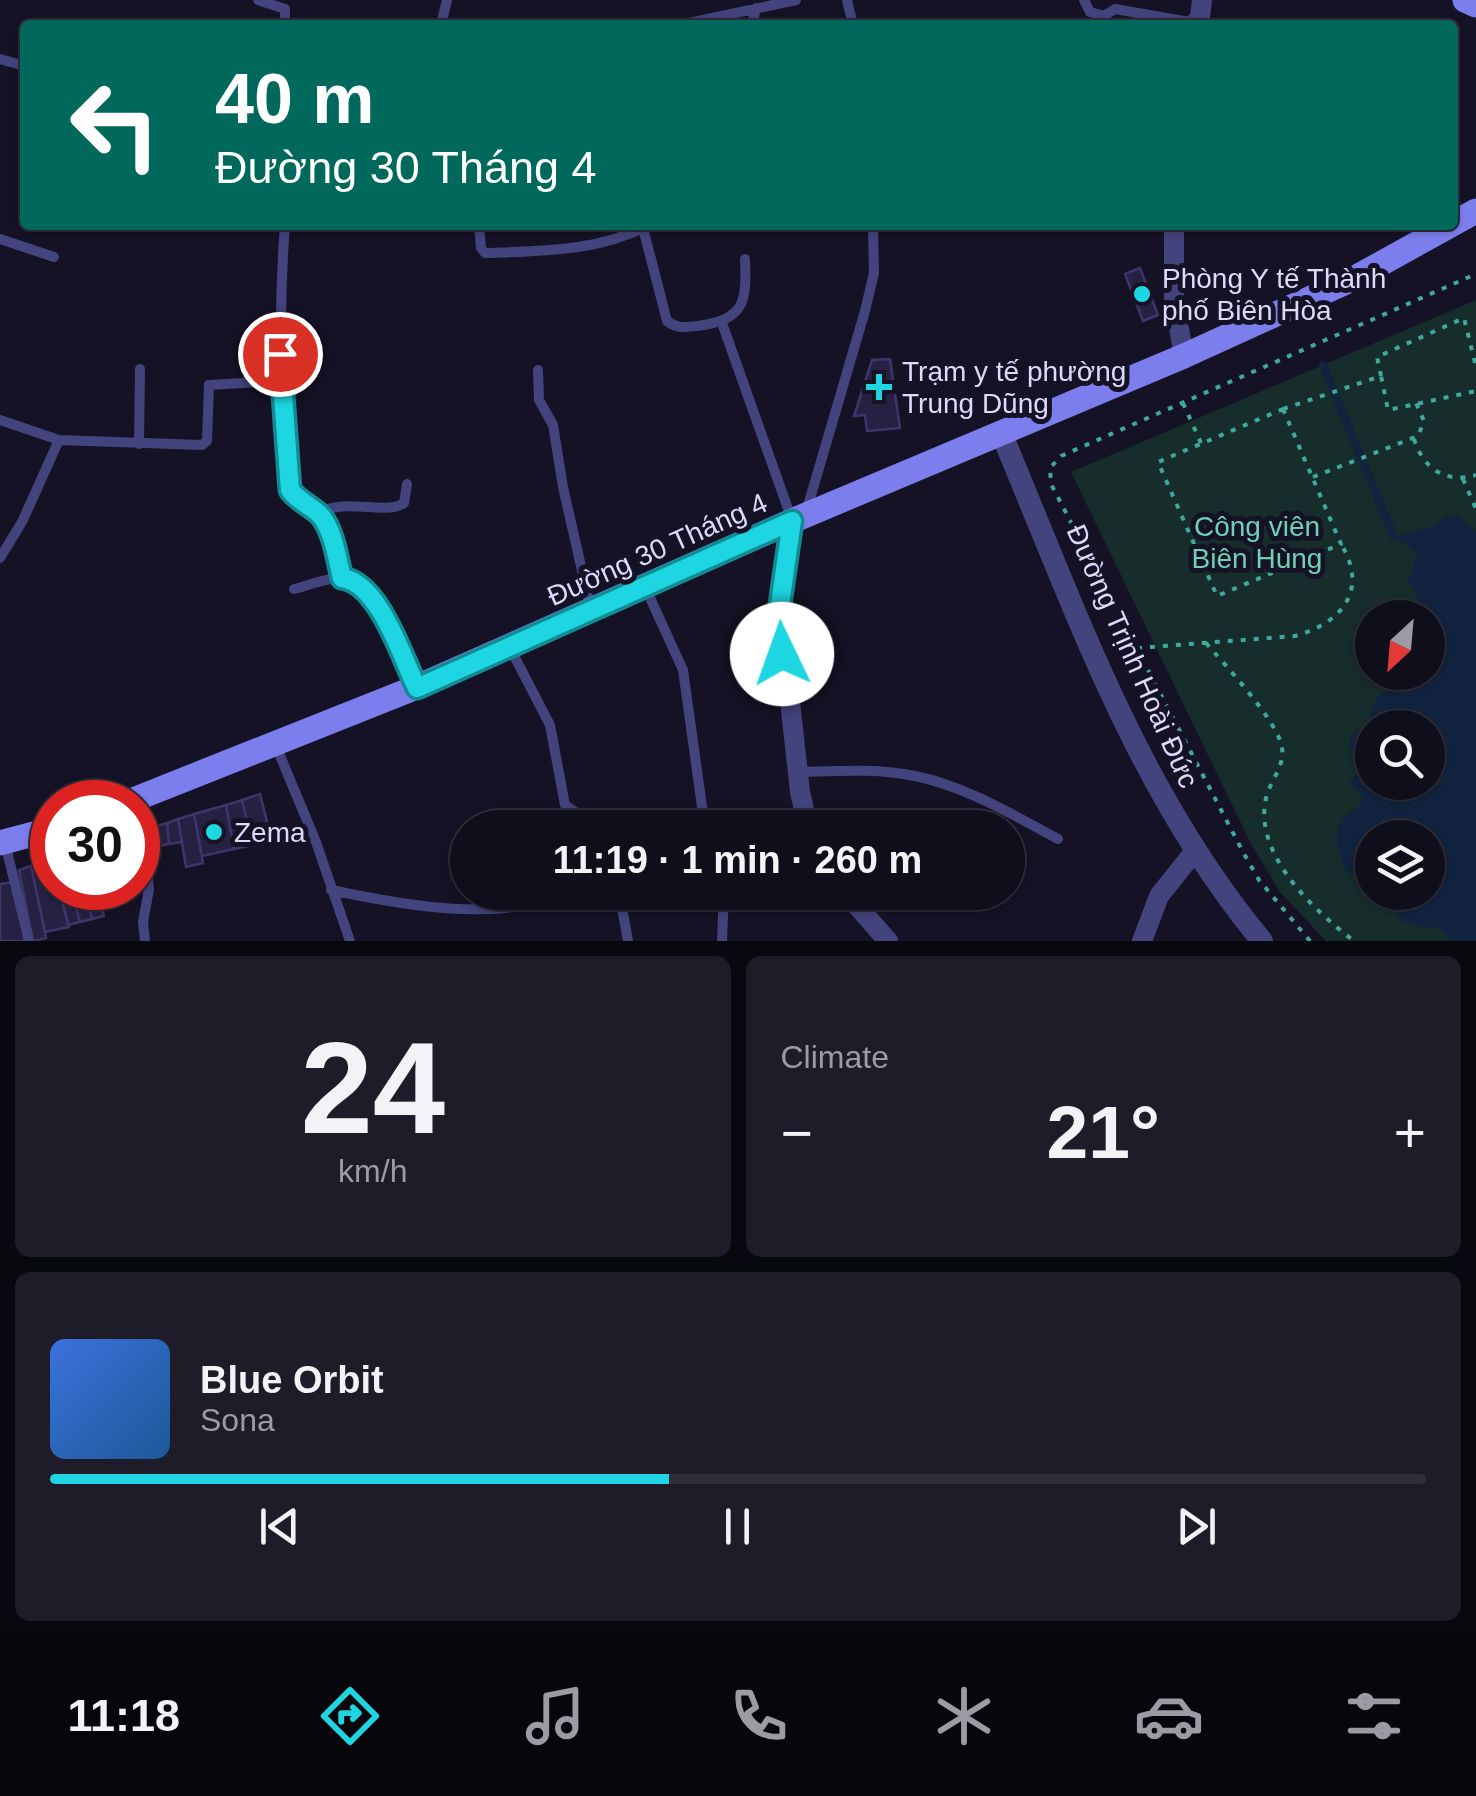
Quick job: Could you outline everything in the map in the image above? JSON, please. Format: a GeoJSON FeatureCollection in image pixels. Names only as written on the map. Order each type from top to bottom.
{"type":"FeatureCollection","features":[{"type":"Feature","properties":{"kind":"main road"},"geometry":{"type":"LineString","coordinates":[[1465,0],[1476,5]]}},
{"type":"Feature","properties":{"kind":"main road","name":"Đường 30 Tháng 4"},"geometry":{"type":"LineString","coordinates":[[160,790],[417,688],[799,518],[1184,356],[1339,286],[1439,230]]}},
{"type":"Feature","properties":{"kind":"main road"},"geometry":{"type":"LineString","coordinates":[[2,842],[30,835]]}},
{"type":"Feature","properties":{"kind":"street"},"geometry":{"type":"LineString","coordinates":[[1174,230],[1174,301],[1184,356]]}},
{"type":"Feature","properties":{"kind":"street","name":"Đường Trịnh Hoài Đức"},"geometry":{"type":"LineString","coordinates":[[1002,434],[1125,726],[1194,852],[1262,941]]}},
{"type":"Feature","properties":{"kind":"street"},"geometry":{"type":"LineString","coordinates":[[799,518],[777,625],[804,810]]}},
{"type":"Feature","properties":{"kind":"street"},"geometry":{"type":"LineString","coordinates":[[1142,941],[1160,896],[1194,852]]}},
{"type":"Feature","properties":{"kind":"street"},"geometry":{"type":"LineString","coordinates":[[861,910],[888,941]]}},
{"type":"Feature","properties":{"kind":"lane"},"geometry":{"type":"LineString","coordinates":[[258,0],[285,9],[285,20]]}},
{"type":"Feature","properties":{"kind":"lane"},"geometry":{"type":"LineString","coordinates":[[702,20],[796,0]]}},
{"type":"Feature","properties":{"kind":"lane"},"geometry":{"type":"LineString","coordinates":[[1084,0],[1090,12],[1104,16],[1115,9],[1174,20]]}},
{"type":"Feature","properties":{"kind":"lane"},"geometry":{"type":"LineString","coordinates":[[753,20],[756,8]]}},
{"type":"Feature","properties":{"kind":"lane"},"geometry":{"type":"LineString","coordinates":[[285,230],[280,381],[290,490],[328,526],[342,578]]}},
{"type":"Feature","properties":{"kind":"lane"},"geometry":{"type":"LineString","coordinates":[[479,230],[480,248],[485,253],[568,251],[636,230]]}},
{"type":"Feature","properties":{"kind":"lane"},"geometry":{"type":"LineString","coordinates":[[647,230],[668,324],[679,328],[722,323],[737,312],[746,285],[745,258]]}},
{"type":"Feature","properties":{"kind":"lane"},"geometry":{"type":"LineString","coordinates":[[799,518],[865,311],[874,274],[873,230]]}},
{"type":"Feature","properties":{"kind":"lane"},"geometry":{"type":"LineString","coordinates":[[0,239],[54,257]]}},
{"type":"Feature","properties":{"kind":"lane"},"geometry":{"type":"LineString","coordinates":[[722,323],[799,518]]}},
{"type":"Feature","properties":{"kind":"lane"},"geometry":{"type":"LineString","coordinates":[[140,369],[140,444]]}},
{"type":"Feature","properties":{"kind":"lane"},"geometry":{"type":"LineString","coordinates":[[538,370],[540,400],[553,424],[563,488],[592,612]]}},
{"type":"Feature","properties":{"kind":"lane"},"geometry":{"type":"LineString","coordinates":[[0,420],[59,440],[202,446],[207,441],[210,385],[280,381]]}},
{"type":"Feature","properties":{"kind":"lane"},"geometry":{"type":"LineString","coordinates":[[0,558],[22,522],[59,440]]}},
{"type":"Feature","properties":{"kind":"lane"},"geometry":{"type":"LineString","coordinates":[[318,513],[330,506],[362,504],[394,509],[404,502],[407,484]]}},
{"type":"Feature","properties":{"kind":"lane"},"geometry":{"type":"LineString","coordinates":[[294,588],[342,578],[359,583],[374,598],[417,688]]}},
{"type":"Feature","properties":{"kind":"lane"},"geometry":{"type":"LineString","coordinates":[[646,588],[684,670],[703,810]]}},
{"type":"Feature","properties":{"kind":"lane"},"geometry":{"type":"LineString","coordinates":[[510,648],[550,725],[565,804],[573,810]]}},
{"type":"Feature","properties":{"kind":"lane"},"geometry":{"type":"LineString","coordinates":[[276,746],[320,850],[350,941]]}},
{"type":"Feature","properties":{"kind":"lane"},"geometry":{"type":"LineString","coordinates":[[797,772],[880,771],[937,782],[985,801],[1058,839]]}},
{"type":"Feature","properties":{"kind":"lane"},"geometry":{"type":"LineString","coordinates":[[2,842],[29,941]]}},
{"type":"Feature","properties":{"kind":"lane"},"geometry":{"type":"LineString","coordinates":[[331,890],[397,903],[450,906]]}},
{"type":"Feature","properties":{"kind":"lane"},"geometry":{"type":"LineString","coordinates":[[145,910],[142,922],[146,941]]}},
{"type":"Feature","properties":{"kind":"lane"},"geometry":{"type":"LineString","coordinates":[[622,910],[628,941]]}},
{"type":"Feature","properties":{"kind":"lane"},"geometry":{"type":"LineString","coordinates":[[722,941],[723,910]]}},
{"type":"Feature","properties":{"kind":"path"},"geometry":{"type":"LineString","coordinates":[[1310,941],[1259,880],[1052,484],[1050,468],[1062,456],[1476,274]]}},
{"type":"Feature","properties":{"kind":"path"},"geometry":{"type":"LineString","coordinates":[[1476,367],[1464,318],[1377,357],[1388,410],[1476,391]]}},
{"type":"Feature","properties":{"kind":"path"},"geometry":{"type":"LineString","coordinates":[[1341,544],[1218,596],[1158,462],[1282,408],[1381,376]]}},
{"type":"Feature","properties":{"kind":"path"},"geometry":{"type":"LineString","coordinates":[[1182,403],[1201,443]]}},
{"type":"Feature","properties":{"kind":"path"},"geometry":{"type":"LineString","coordinates":[[1312,477],[1414,438],[1423,430],[1424,421],[1416,403]]}},
{"type":"Feature","properties":{"kind":"path"},"geometry":{"type":"LineString","coordinates":[[1137,648],[1295,636],[1327,622],[1344,608],[1353,578],[1350,558],[1282,408]]}},
{"type":"Feature","properties":{"kind":"path"},"geometry":{"type":"LineString","coordinates":[[1414,438],[1419,456],[1436,472],[1464,479],[1476,475]]}},
{"type":"Feature","properties":{"kind":"path"},"geometry":{"type":"LineString","coordinates":[[1464,479],[1476,509]]}},
{"type":"Feature","properties":{"kind":"path"},"geometry":{"type":"LineString","coordinates":[[1206,642],[1269,720],[1283,749],[1266,796],[1264,814],[1273,848],[1309,904],[1354,941]]}},
{"type":"Feature","properties":{"kind":"green space","name":"Công viên Biên Hùng"},"geometry":{"type":"Polygon","coordinates":[[[1476,300],[1476,941],[1326,941],[1280,892],[1252,846],[1071,472],[1476,300]]]}},
{"type":"Feature","properties":{"kind":"water"},"geometry":{"type":"Polygon","coordinates":[[[1457,516],[1476,531],[1476,941],[1451,941],[1440,928],[1412,925],[1396,910],[1445,910],[1445,820],[1355,820],[1355,876],[1345,870],[1337,840],[1340,825],[1361,800],[1445,800],[1445,710],[1372,710],[1376,698],[1386,690],[1445,690],[1445,600],[1418,600],[1408,581],[1418,554],[1394,537],[1432,527],[1445,517],[1457,516]]]}},
{"type":"Feature","properties":{"kind":"water"},"geometry":{"type":"Polygon","coordinates":[[[1355,734],[1355,753],[1348,745],[1355,734]]]}},
{"type":"Feature","properties":{"kind":"building","name":"Phòng Y tế Thành phố Biên Hòa"},"geometry":{"type":"Polygon","coordinates":[[[1140,268],[1158,315],[1143,321],[1125,274],[1140,268]]]}},
{"type":"Feature","properties":{"kind":"building","name":"Trạm y tế phường Trung Dũng"},"geometry":{"type":"Polygon","coordinates":[[[890,359],[900,428],[867,431],[865,415],[854,416],[872,360],[890,359]]]}},
{"type":"Feature","properties":{"kind":"building"},"geometry":{"type":"Polygon","coordinates":[[[260,794],[272,841],[253,845],[242,800],[260,794]]]}},
{"type":"Feature","properties":{"kind":"building"},"geometry":{"type":"Polygon","coordinates":[[[242,800],[253,845],[234,849],[226,805],[242,800]]]}},
{"type":"Feature","properties":{"kind":"building","name":"Zema"},"geometry":{"type":"Polygon","coordinates":[[[226,805],[234,849],[202,856],[194,814],[226,805]]]}},
{"type":"Feature","properties":{"kind":"building"},"geometry":{"type":"Polygon","coordinates":[[[194,814],[203,863],[186,867],[178,819],[194,814]]]}},
{"type":"Feature","properties":{"kind":"building"},"geometry":{"type":"Polygon","coordinates":[[[178,819],[182,842],[169,844],[167,823],[178,819]]]}},
{"type":"Feature","properties":{"kind":"building"},"geometry":{"type":"Polygon","coordinates":[[[167,823],[169,844],[160,846],[160,825],[167,823]]]}},
{"type":"Feature","properties":{"kind":"building"},"geometry":{"type":"Polygon","coordinates":[[[30,866],[30,910],[40,910],[46,938],[33,941],[19,870],[30,866]]]}},
{"type":"Feature","properties":{"kind":"building"},"geometry":{"type":"Polygon","coordinates":[[[13,882],[25,941],[0,941],[0,884],[13,882]]]}},
{"type":"Feature","properties":{"kind":"building"},"geometry":{"type":"Polygon","coordinates":[[[40,910],[65,910],[69,927],[45,932],[40,910]]]}},
{"type":"Feature","properties":{"kind":"building"},"geometry":{"type":"Polygon","coordinates":[[[64,910],[77,910],[80,922],[68,925],[64,910]]]}},
{"type":"Feature","properties":{"kind":"building"},"geometry":{"type":"Polygon","coordinates":[[[77,910],[90,910],[92,919],[80,922],[77,910]]]}},
{"type":"Feature","properties":{"kind":"building"},"geometry":{"type":"Polygon","coordinates":[[[90,910],[102,910],[104,916],[92,919],[90,910]]]}},
{"type":"Feature","properties":{"kind":"waterway"},"geometry":{"type":"LineString","coordinates":[[1323,365],[1394,537]]}},
{"type":"Feature","properties":{"kind":"place","name":"Phòng Y tế Thành phố Biên Hòa"},"geometry":{"type":"Point","coordinates":[1142,294]}},
{"type":"Feature","properties":{"kind":"place","name":"Trạm y tế phường Trung Dũng"},"geometry":{"type":"Point","coordinates":[879,387]}},
{"type":"Feature","properties":{"kind":"place","name":"Zema"},"geometry":{"type":"Point","coordinates":[214,832]}},
{"type":"Feature","properties":{"kind":"route"},"geometry":{"type":"LineString","coordinates":[[280,354],[290,490],[328,526],[342,578],[359,583],[374,598],[417,688],[792,521],[777,625],[782,654]]}}]}
